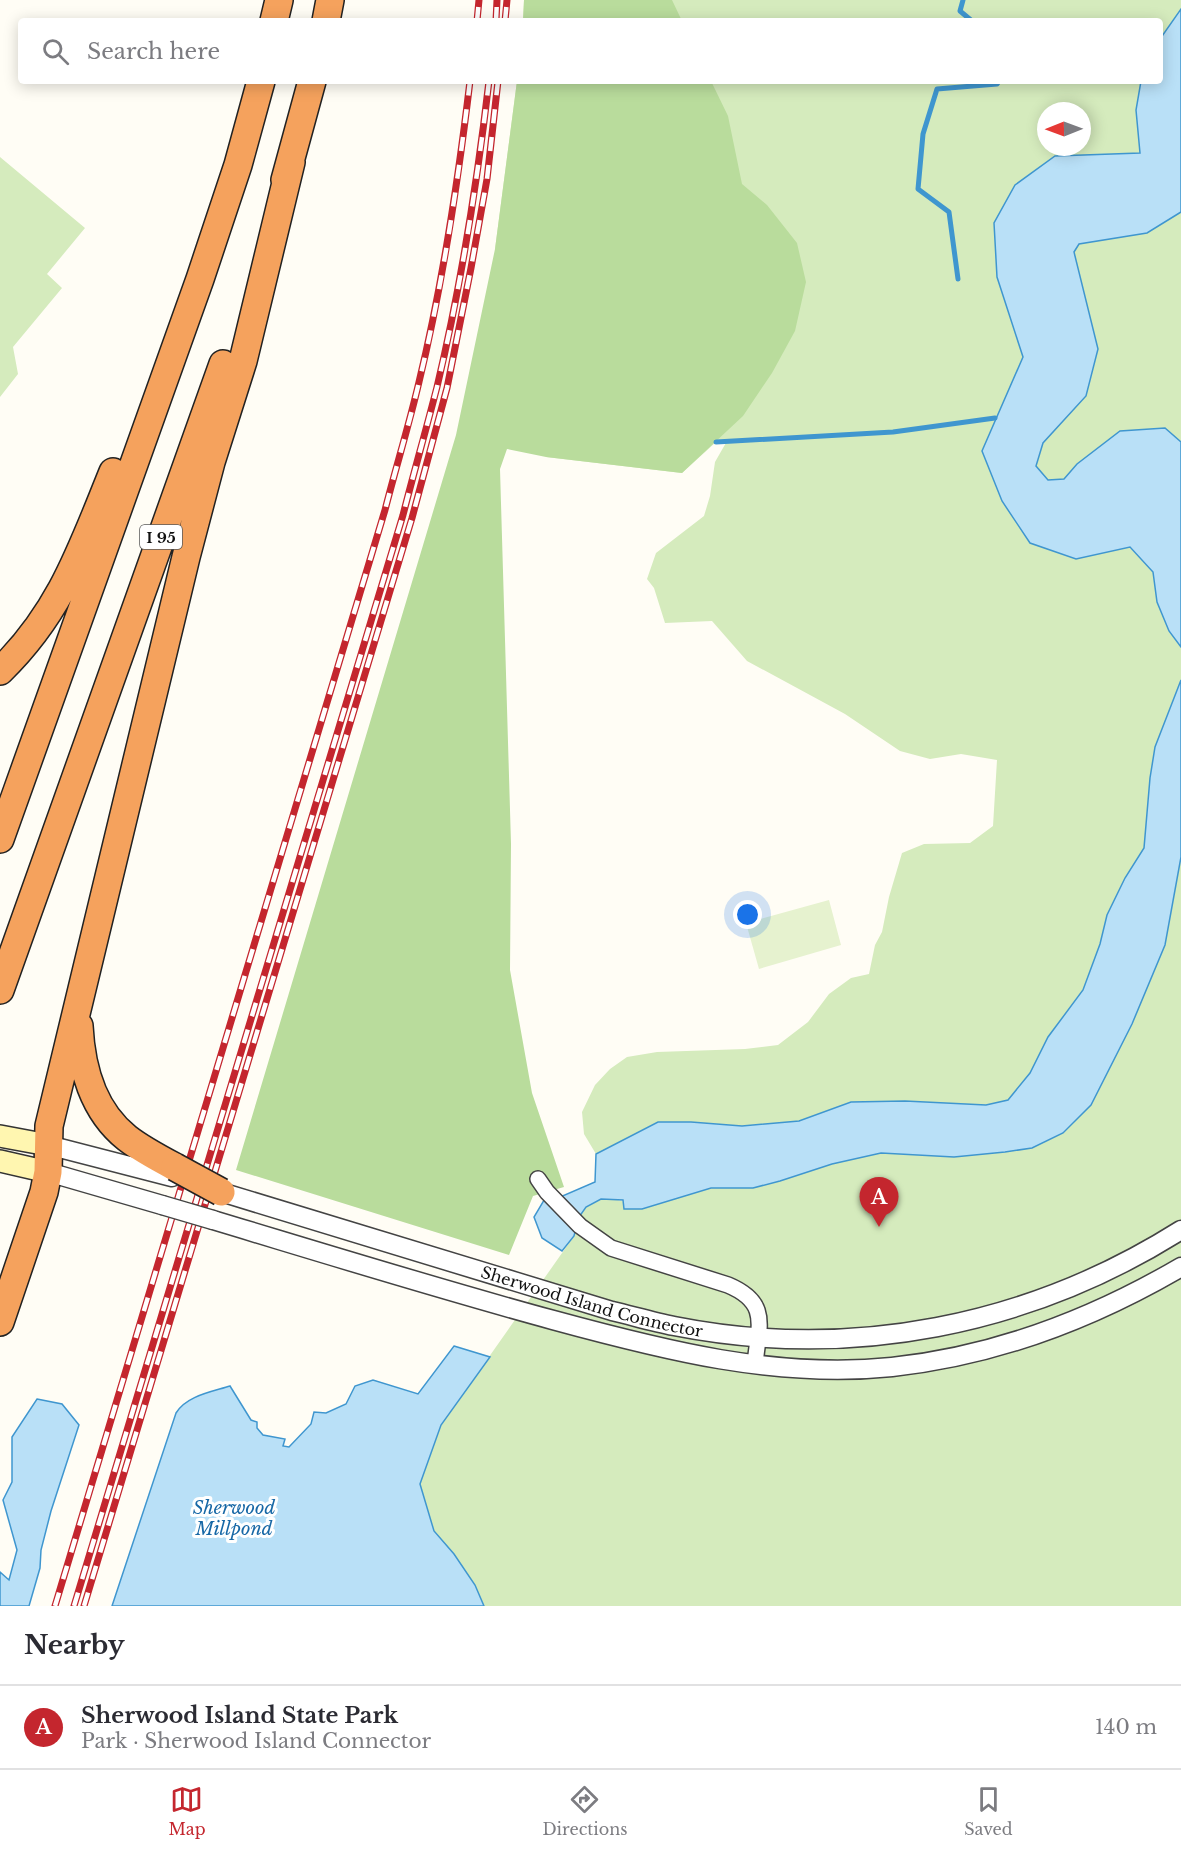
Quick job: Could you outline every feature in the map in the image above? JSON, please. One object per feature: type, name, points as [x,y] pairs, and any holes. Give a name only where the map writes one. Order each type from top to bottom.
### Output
[{"type":"highway","points":[[275,18],[279,0]]},
{"type":"highway","points":[[327,18],[330,0]]},
{"type":"highway","points":[[0,839],[180,336],[238,165],[260,84]]},
{"type":"highway","name":"I 95","points":[[0,990],[237,325],[291,162],[311,84]]},
{"type":"highway","points":[[0,1322],[44,1192],[48,1172],[48,1126],[78,1011],[186,557],[211,462],[243,361],[291,162]]},
{"type":"highway","points":[[0,671],[40,626],[72,571],[238,165]]},
{"type":"highway","points":[[78,1011],[84,1067],[96,1099],[105,1113],[126,1137],[173,1172],[221,1192]]},
{"type":"main road","points":[[3,1137],[48,1145]]},
{"type":"main road","name":"Sherwood Island Connector","points":[[0,1161],[48,1172]]},
{"type":"street","points":[[48,1145],[173,1172]]},
{"type":"street","name":"Sherwood Island Connector","points":[[48,1172],[162,1204],[459,1295],[683,1353],[755,1365],[822,1370],[890,1367],[985,1350],[1079,1318],[1181,1267]]},
{"type":"street","points":[[538,1179],[547,1192],[580,1226],[610,1248],[747,1294],[758,1310],[755,1365]]},
{"type":"street","name":"Sherwood Island Connector","points":[[221,1192],[612,1311],[675,1326],[757,1337],[883,1336],[979,1318],[1013,1309],[1075,1287],[1139,1255],[1181,1230]]},
{"type":"green space","points":[[524,0],[1181,0],[1181,442],[1165,428],[1077,464],[1064,479],[1048,480],[1036,466],[1043,443],[996,418],[1076,559],[1129,547],[1153,572],[1157,602],[1169,631],[1181,647],[1181,680],[1155,747],[1144,848],[1125,878],[1107,915],[1100,944],[1083,990],[1048,1037],[1030,1073],[1008,1101],[986,1105],[905,1101],[851,1102],[799,1121],[742,1126],[658,1122],[596,1154],[584,1134],[582,1112],[595,1085],[610,1069],[627,1057],[657,1052],[745,1049],[778,1045],[808,1022],[829,994],[851,978],[869,974],[875,945],[882,932],[889,897],[902,853],[924,844],[970,843],[993,826],[997,760],[961,754],[930,759],[900,751],[845,714],[747,661],[712,621],[665,623],[654,588],[647,579],[656,553],[704,516],[710,496],[715,462],[727,441],[716,442],[682,473],[546,457],[495,249],[517,84],[1163,84],[1163,18],[523,18]]},
{"type":"green space","points":[[524,0],[672,0],[681,18],[523,18]]},
{"type":"green space","points":[[517,84],[712,84],[728,116],[742,184],[767,205],[797,243],[806,282],[795,331],[772,373],[743,416],[682,473],[546,457],[507,449],[500,469],[511,844],[510,970],[532,1093],[564,1187],[533,1196],[509,1255],[236,1170],[456,435],[495,249]]},
{"type":"green space","points":[[0,157],[85,228],[47,274],[62,288],[13,347],[18,374],[0,397]]},
{"type":"green space","points":[[1181,857],[1181,1606],[484,1606],[475,1585],[454,1554],[434,1531],[420,1484],[441,1425],[574,1236],[578,1219],[584,1208],[599,1200],[608,1199],[625,1202],[642,1209],[711,1188],[753,1188],[832,1164],[881,1153],[954,1157],[1165,945]]},
{"type":"green space","points":[[829,900],[841,945],[759,969],[746,923]]},
{"type":"water","points":[[1181,9],[1181,212],[1147,233],[1079,244],[1074,252],[1098,349],[1086,396],[1043,443],[1036,466],[1048,480],[1064,479],[1077,464],[1120,431],[1165,428],[1181,442],[1181,647],[1169,631],[1157,602],[1153,572],[1130,547],[1076,559],[1030,543],[1002,501],[982,451],[1023,357],[997,277],[994,223],[1015,185],[1055,156],[1140,153],[1136,110],[1140,84],[1163,84],[1163,35]]},
{"type":"water","points":[[1181,680],[1181,857],[1165,945],[1132,1024],[1091,1105],[1063,1133],[1032,1148],[1005,1152],[954,1157],[881,1153],[832,1164],[753,1188],[711,1188],[642,1209],[624,1209],[623,1200],[601,1199],[586,1207],[579,1217],[574,1236],[562,1251],[542,1238],[534,1217],[547,1195],[558,1198],[595,1182],[596,1154],[658,1122],[742,1126],[799,1121],[851,1102],[905,1101],[986,1105],[1008,1100],[1030,1073],[1048,1037],[1083,990],[1100,944],[1107,915],[1125,878],[1144,848],[1155,747]]},
{"type":"water","name":"Sherwood Millpond","points":[[454,1346],[490,1357],[441,1425],[420,1484],[434,1531],[454,1554],[475,1585],[484,1606],[112,1606],[176,1413],[186,1402],[230,1386],[251,1420],[257,1422],[257,1428],[263,1435],[285,1439],[283,1446],[289,1447],[311,1424],[314,1412],[326,1413],[346,1404],[355,1386],[373,1380],[418,1394]]},
{"type":"water","points":[[37,1399],[62,1404],[79,1425],[51,1511],[41,1550],[40,1568],[29,1606],[0,1606],[0,1572],[9,1580],[17,1550],[3,1500],[12,1482],[12,1437]]},
{"type":"waterway","points":[[963,0],[960,11],[968,18]]},
{"type":"waterway","points":[[958,279],[949,212],[918,189],[923,134],[937,89],[997,84]]},
{"type":"waterway","points":[[716,442],[893,432],[995,418]]},
{"type":"railway","points":[[477,18],[479,0]]},
{"type":"railway","points":[[496,18],[497,0]]},
{"type":"railway","points":[[505,18],[507,0]]},
{"type":"railway","points":[[55,1606],[385,510],[428,345],[443,270],[470,84]]},
{"type":"railway","points":[[74,1606],[403,515],[437,387],[454,311],[474,196],[489,84]]},
{"type":"railway","points":[[84,1606],[412,518],[447,388],[471,268],[487,179],[498,84]]},
{"type":"place","name":"Sherwood Island State Park","points":[[879,1227]]}]
